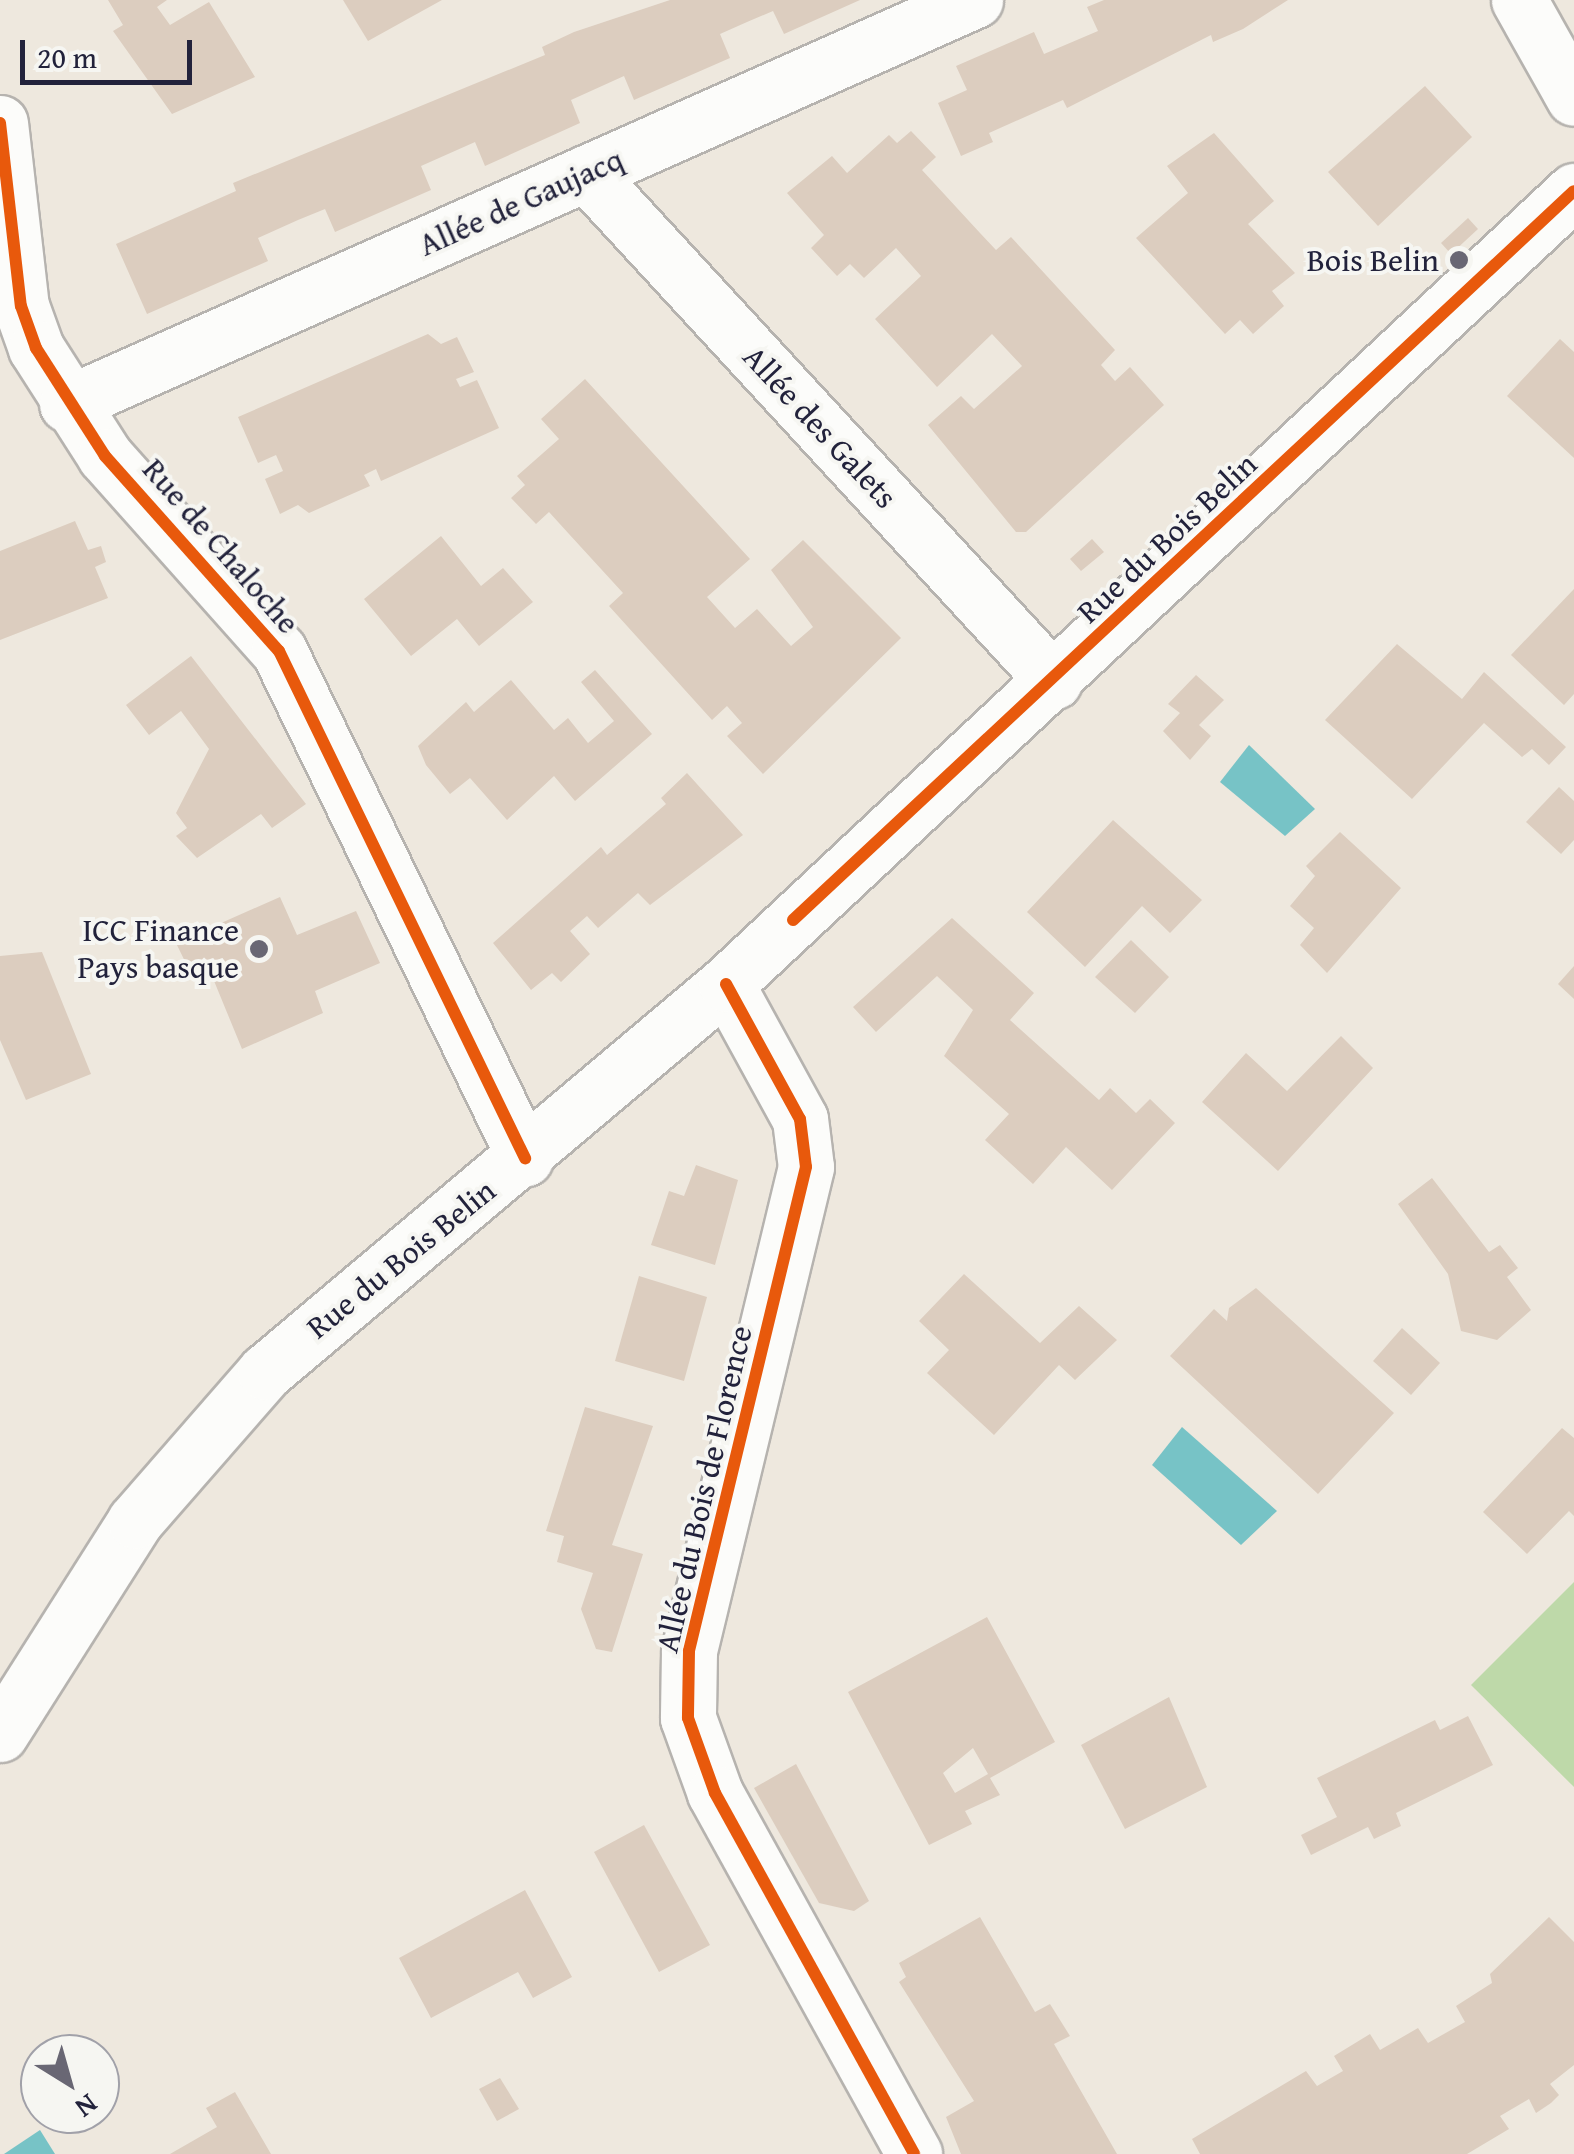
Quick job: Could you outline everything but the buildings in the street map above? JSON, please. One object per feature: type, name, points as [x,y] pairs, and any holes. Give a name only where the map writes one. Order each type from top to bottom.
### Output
[{"type":"street","name":"Allée de Gaujacq","points":[[67,404],[974,0]]},
{"type":"street","points":[[1519,0],[1574,98]]},
{"type":"street","name":"Rue de Chaloche","points":[[0,124],[21,306],[67,404],[279,651],[525,1158]]},
{"type":"street","name":"Allée des Galets","points":[[586,173],[1054,681]]},
{"type":"street","name":"Rue du Bois Belin","points":[[0,1734],[135,1521],[279,1360],[525,1158],[726,984],[1574,191]]},
{"type":"street","name":"Allée du Bois de Florence","points":[[726,984],[800,1119],[806,1167],[689,1651],[688,1718],[715,1793],[914,2154]]},
{"type":"green space","points":[[1574,1582],[1574,1787],[1471,1685]]},
{"type":"water","points":[[1249,745],[1315,809],[1285,836],[1220,782]]},
{"type":"water","points":[[1182,1427],[1277,1511],[1241,1545],[1152,1465]]},
{"type":"water","points":[[34,2134],[42,2134],[55,2154],[4,2154]]},
{"type":"cycle path","points":[[0,123],[21,306],[36,348],[105,456],[279,651],[525,1158]]},
{"type":"cycle path","points":[[793,920],[1574,191]]},
{"type":"cycle path","points":[[726,984],[800,1119],[806,1167],[689,1651],[688,1718],[715,1793],[914,2154]]},
{"type":"place","name":"Bois Belin","points":[[1459,260]]},
{"type":"place","name":"ICC Finance Pays basque","points":[[259,949]]}]
